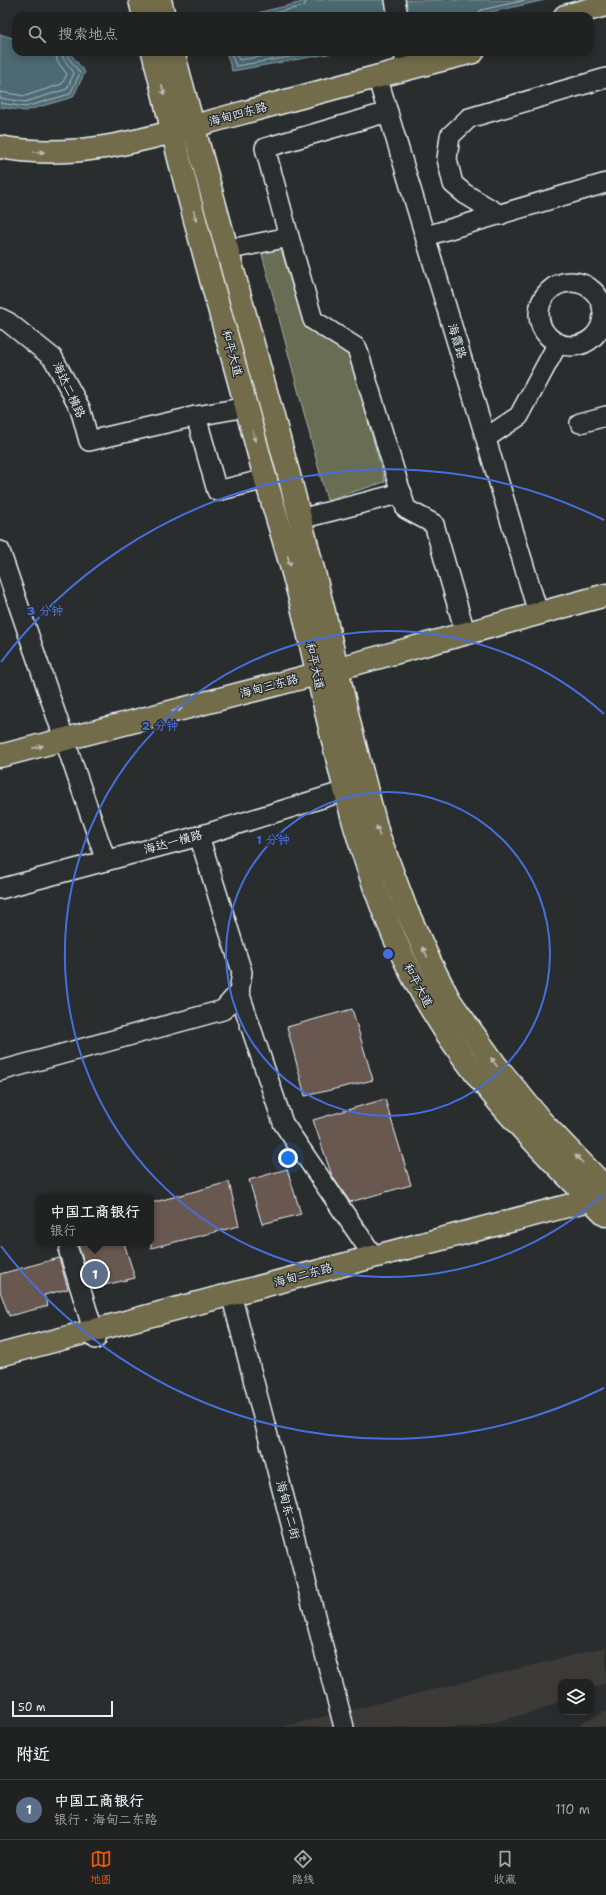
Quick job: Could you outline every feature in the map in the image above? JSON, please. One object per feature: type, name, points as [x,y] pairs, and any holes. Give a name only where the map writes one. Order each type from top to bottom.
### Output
[{"type":"main road","points":[[140,0],[143,12]]},
{"type":"main road","points":[[160,0],[163,12]]},
{"type":"main road","points":[[580,12],[606,5]]},
{"type":"main road","points":[[594,19],[606,16]]},
{"type":"main road","name":"和平大道","points":[[155,56],[181,123],[226,250],[300,519],[325,616],[325,664],[345,790],[361,850],[397,944],[449,1039],[496,1101],[519,1127],[602,1203]]},
{"type":"main road","name":"和平大道","points":[[173,56],[181,123],[247,407],[266,479],[305,619],[325,664],[378,834],[406,909],[430,962],[450,1001],[512,1086],[542,1122],[602,1203]]},
{"type":"main road","name":"海甸四东路","points":[[0,147],[37,152],[80,151],[136,142],[181,123],[402,56]]},
{"type":"main road","name":"海甸四东路","points":[[0,133],[24,137],[81,138],[181,123],[457,56]]},
{"type":"main road","points":[[325,664],[463,625],[606,588]]},
{"type":"main road","points":[[0,756],[61,733],[325,664],[606,595]]},
{"type":"main road","points":[[0,741],[61,733]]},
{"type":"main road","name":"海甸二东路","points":[[229,1299],[374,1256],[602,1203]]},
{"type":"main road","name":"海甸二东路","points":[[0,1364],[94,1335],[229,1299],[483,1237],[602,1203]]},
{"type":"main road","name":"海甸二东路","points":[[0,1355],[94,1335]]},
{"type":"street","points":[[395,0],[397,12]]},
{"type":"street","name":"海霞路","points":[[378,76],[536,606]]},
{"type":"street","points":[[500,215],[465,194],[453,184],[447,159],[450,136],[469,118],[606,78]]},
{"type":"street","points":[[388,112],[265,148],[312,320],[357,348],[406,509],[434,524],[463,625]]},
{"type":"street","points":[[426,236],[606,183]]},
{"type":"street","points":[[226,250],[289,237]]},
{"type":"street","name":"海达二横路","points":[[0,318],[8,322],[53,358],[80,408],[89,441],[196,416]]},
{"type":"street","points":[[486,438],[519,416],[558,343]]},
{"type":"street","points":[[247,407],[196,416],[217,491],[266,479]]},
{"type":"street","points":[[580,423],[606,416]]},
{"type":"street","points":[[300,519],[402,493]]},
{"type":"street","points":[[0,551],[5,586],[61,733],[106,861]]},
{"type":"street","name":"海达一横路","points":[[0,889],[199,836],[345,790]]},
{"type":"street","points":[[199,836],[242,972],[239,992],[283,1123],[374,1256]]},
{"type":"street","points":[[0,1071],[223,1010],[239,992]]},
{"type":"street","points":[[69,1252],[94,1335]]},
{"type":"street","name":"海甸东二街","points":[[229,1299],[338,1727]]},
{"type":"street","name":"海甸东二街","points":[[229,1299],[344,1727]]},
{"type":"shaded area","points":[[606,1647],[606,1683],[594,1688],[594,1679],[558,1679],[558,1702],[535,1712],[474,1727],[282,1727]]},
{"type":"shaded area","points":[[606,1711],[606,1727],[582,1727],[580,1723]]},
{"type":"green space","points":[[280,246],[303,323],[350,356],[385,482],[327,500],[261,250]]},
{"type":"water","points":[[311,0],[545,0],[492,12],[261,12]]},
{"type":"water","points":[[0,34],[12,38],[12,56],[72,56],[85,72],[73,97],[25,111],[0,107]]},
{"type":"water","points":[[227,56],[316,56],[232,71]]},
{"type":"building","points":[[352,1009],[373,1080],[305,1096],[287,1027]]},
{"type":"building","points":[[385,1099],[411,1185],[350,1202],[332,1176],[313,1120]]},
{"type":"building","points":[[287,1169],[301,1214],[262,1224],[249,1180]]},
{"type":"building","points":[[229,1182],[239,1226],[151,1248],[151,1246],[154,1246],[154,1202]]},
{"type":"building","points":[[78,1246],[125,1246],[135,1278],[92,1288]]},
{"type":"building","points":[[59,1258],[68,1289],[44,1295],[48,1306],[9,1316],[0,1291],[0,1274]]},
{"type":"place","name":"中国工商银行","points":[[95,1274]]}]
